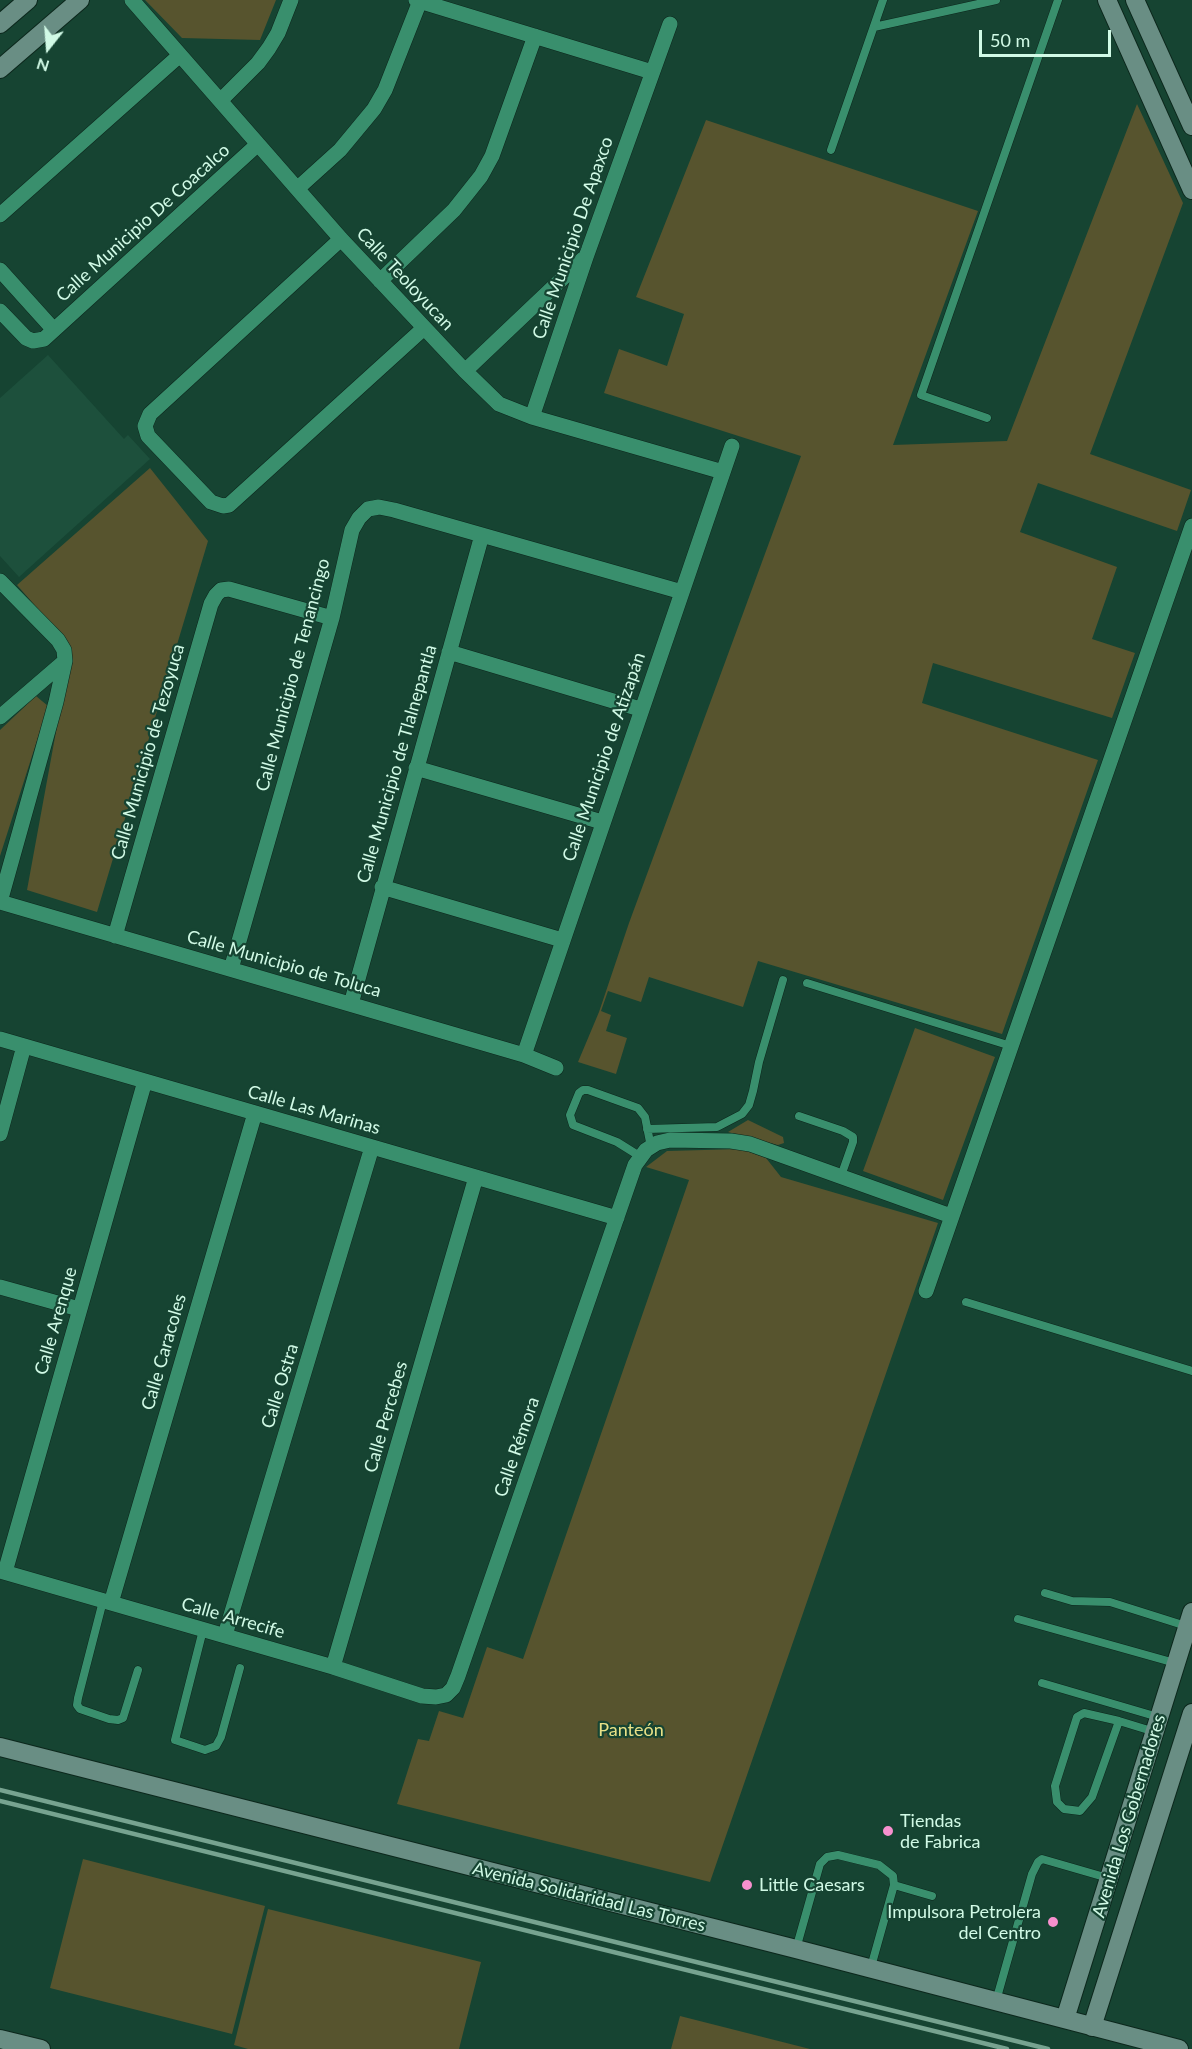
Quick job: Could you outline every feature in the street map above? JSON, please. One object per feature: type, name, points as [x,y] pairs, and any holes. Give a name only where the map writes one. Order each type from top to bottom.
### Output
[{"type":"main road","points":[[0,24],[28,0]]},
{"type":"main road","points":[[0,69],[80,0]]},
{"type":"main road","points":[[1107,0],[1186,160],[1192,190]]},
{"type":"main road","points":[[1135,0],[1192,126]]},
{"type":"main road","name":"Avenida Los Gobernadores","points":[[1065,2019],[1190,1619]]},
{"type":"main road","name":"Avenida Los Gobernadores","points":[[1092,2027],[1192,1713]]},
{"type":"main road","name":"Avenida Solidaridad Las Torres","points":[[0,1747],[796,1949],[1179,2049]]},
{"type":"main road","points":[[1097,1920],[1123,1928]]},
{"type":"main road","points":[[0,2039],[41,2049]]},
{"type":"street","name":"Calle Teoloyucan","points":[[132,0],[341,239],[499,404],[532,417],[723,472]]},
{"type":"street","points":[[221,100],[258,63],[269,48],[278,33],[291,0]]},
{"type":"street","points":[[298,188],[340,150],[374,109],[385,90],[418,1],[652,72]]},
{"type":"street","name":"Calle Municipio De Apaxco","points":[[532,417],[586,257],[670,24]]},
{"type":"street","points":[[380,281],[454,210],[481,176],[492,156],[535,36]]},
{"type":"street","points":[[0,215],[180,55]]},
{"type":"street","name":"Calle Municipio De Coacalco","points":[[0,311],[23,336],[33,342],[44,339],[258,144]]},
{"type":"street","points":[[341,239],[150,414],[145,426],[148,436],[211,502],[223,506],[229,505],[424,328]]},
{"type":"street","points":[[465,371],[586,257]]},
{"type":"street","name":"Calle Municipio De Coacalco","points":[[0,270],[54,330]]},
{"type":"street","name":"Calle Municipio de Atizapán","points":[[524,1055],[640,709],[732,446]]},
{"type":"street","name":"Calle Municipio de Tenancingo","points":[[231,969],[332,618],[352,530],[368,509],[379,507],[482,535]]},
{"type":"street","points":[[926,1291],[1192,526]]},
{"type":"street","points":[[482,535],[682,592]]},
{"type":"street","name":"Calle Municipio de Tlalnepantla","points":[[351,1004],[482,535]]},
{"type":"street","points":[[0,581],[58,640],[64,651],[65,661],[56,702],[0,902]]},
{"type":"street","name":"Calle Municipio de Tezoyuca","points":[[115,936],[211,604],[216,595],[221,590],[229,589],[332,618]]},
{"type":"street","points":[[449,652],[640,709]]},
{"type":"street","points":[[0,717],[65,661]]},
{"type":"street","points":[[416,768],[602,822]]},
{"type":"street","points":[[382,887],[562,940]]},
{"type":"street","name":"Calle Municipio de Toluca","points":[[0,902],[524,1055],[556,1068]]},
{"type":"street","name":"Calle Las Marinas","points":[[0,1039],[617,1218]]},
{"type":"street","points":[[0,1134],[24,1046]]},
{"type":"street","name":"Calle Arenque","points":[[2,1571],[145,1081]]},
{"type":"street","name":"Calle Caracoles","points":[[107,1602],[255,1113]]},
{"type":"street","points":[[646,1152],[657,1143],[670,1140],[740,1142],[951,1216]]},
{"type":"street","name":"Calle Ostra","points":[[225,1635],[372,1147]]},
{"type":"street","name":"Calle Rémora","points":[[453,1688],[635,1165],[646,1152]]},
{"type":"street","name":"Calle Percebes","points":[[333,1667],[476,1177]]},
{"type":"street","points":[[0,1287],[79,1309]]},
{"type":"street","name":"Calle Arrecife","points":[[2,1571],[422,1695],[436,1697],[446,1695],[453,1688]]},
{"type":"lane","points":[[831,150],[883,0]]},
{"type":"lane","points":[[874,27],[996,0]]},
{"type":"lane","points":[[987,418],[921,395],[1058,0]]},
{"type":"lane","points":[[647,1129],[717,1127],[742,1114],[753,1091],[783,980]]},
{"type":"lane","points":[[807,983],[1011,1046]]},
{"type":"lane","points":[[588,1090],[638,1108],[645,1117],[646,1152],[573,1125],[570,1115],[579,1093],[588,1090]]},
{"type":"lane","points":[[799,1116],[843,1131],[853,1137],[841,1176]]},
{"type":"lane","points":[[966,1302],[1192,1371]]},
{"type":"lane","points":[[1045,1593],[1072,1601],[1110,1602],[1190,1619]]},
{"type":"lane","points":[[107,1602],[77,1705],[80,1709],[109,1719],[123,1718],[138,1670]]},
{"type":"lane","points":[[1018,1618],[1177,1663]]},
{"type":"lane","points":[[203,1630],[175,1740],[205,1750],[216,1746],[222,1737],[240,1668]]},
{"type":"lane","points":[[1042,1683],[1157,1725]]},
{"type":"lane","points":[[1119,1721],[1092,1797],[1080,1811],[1064,1809],[1057,1802],[1055,1786],[1077,1717],[1084,1713],[1119,1721],[1157,1725]]},
{"type":"lane","points":[[796,1949],[820,1864],[827,1857],[838,1855],[879,1865],[893,1876],[894,1885],[870,1969]]},
{"type":"lane","points":[[996,2001],[1032,1874],[1038,1862],[1049,1861],[1110,1878]]},
{"type":"lane","points":[[894,1885],[932,1896]]},
{"type":"shaded area","points":[[48,355],[124,439],[128,435],[150,459],[19,577],[0,556],[0,398]]},
{"type":"green space","points":[[145,0],[276,0],[260,40],[182,38]]},
{"type":"green space","points":[[1137,104],[1183,203],[1090,454],[1191,490],[1177,531],[1038,483],[1020,532],[1117,567],[1092,639],[1135,653],[1112,718],[933,663],[922,703],[1098,760],[1002,1034],[758,961],[743,1007],[649,977],[641,1002],[608,991],[601,1011],[611,1015],[606,1031],[627,1038],[616,1074],[578,1062],[599,1012],[629,923],[801,456],[604,393],[619,349],[667,366],[684,314],[636,297],[706,120],[978,211],[893,445],[1007,441]]},
{"type":"green space","points":[[150,468],[208,541],[97,912],[27,890],[66,677],[59,633],[17,585]]},
{"type":"green space","points":[[36,696],[48,706],[0,856],[0,730]]},
{"type":"green space","points":[[915,1028],[995,1057],[943,1200],[863,1171]]},
{"type":"green space","points":[[748,1120],[783,1137],[784,1143],[778,1145],[728,1132]]},
{"type":"green space","name":"Panteón","points":[[741,1149],[766,1158],[781,1177],[938,1223],[710,1882],[397,1804],[418,1739],[429,1741],[439,1711],[463,1718],[487,1647],[523,1659],[689,1180],[646,1167],[667,1151]]},
{"type":"green space","points":[[83,1859],[265,1906],[232,2034],[50,1988]]},
{"type":"green space","points":[[268,1909],[481,1962],[459,2049],[248,2049],[234,2045]]},
{"type":"green space","points":[[680,2016],[810,2049],[671,2049]]},
{"type":"railway","points":[[0,1790],[1048,2049]]},
{"type":"railway","points":[[0,1801],[1007,2049]]},
{"type":"place","name":"Tiendas de Fabrica","points":[[888,1831]]},
{"type":"place","name":"Little Caesars","points":[[747,1885]]},
{"type":"place","name":"Impulsora Petrolera del Centro","points":[[1053,1922]]}]
